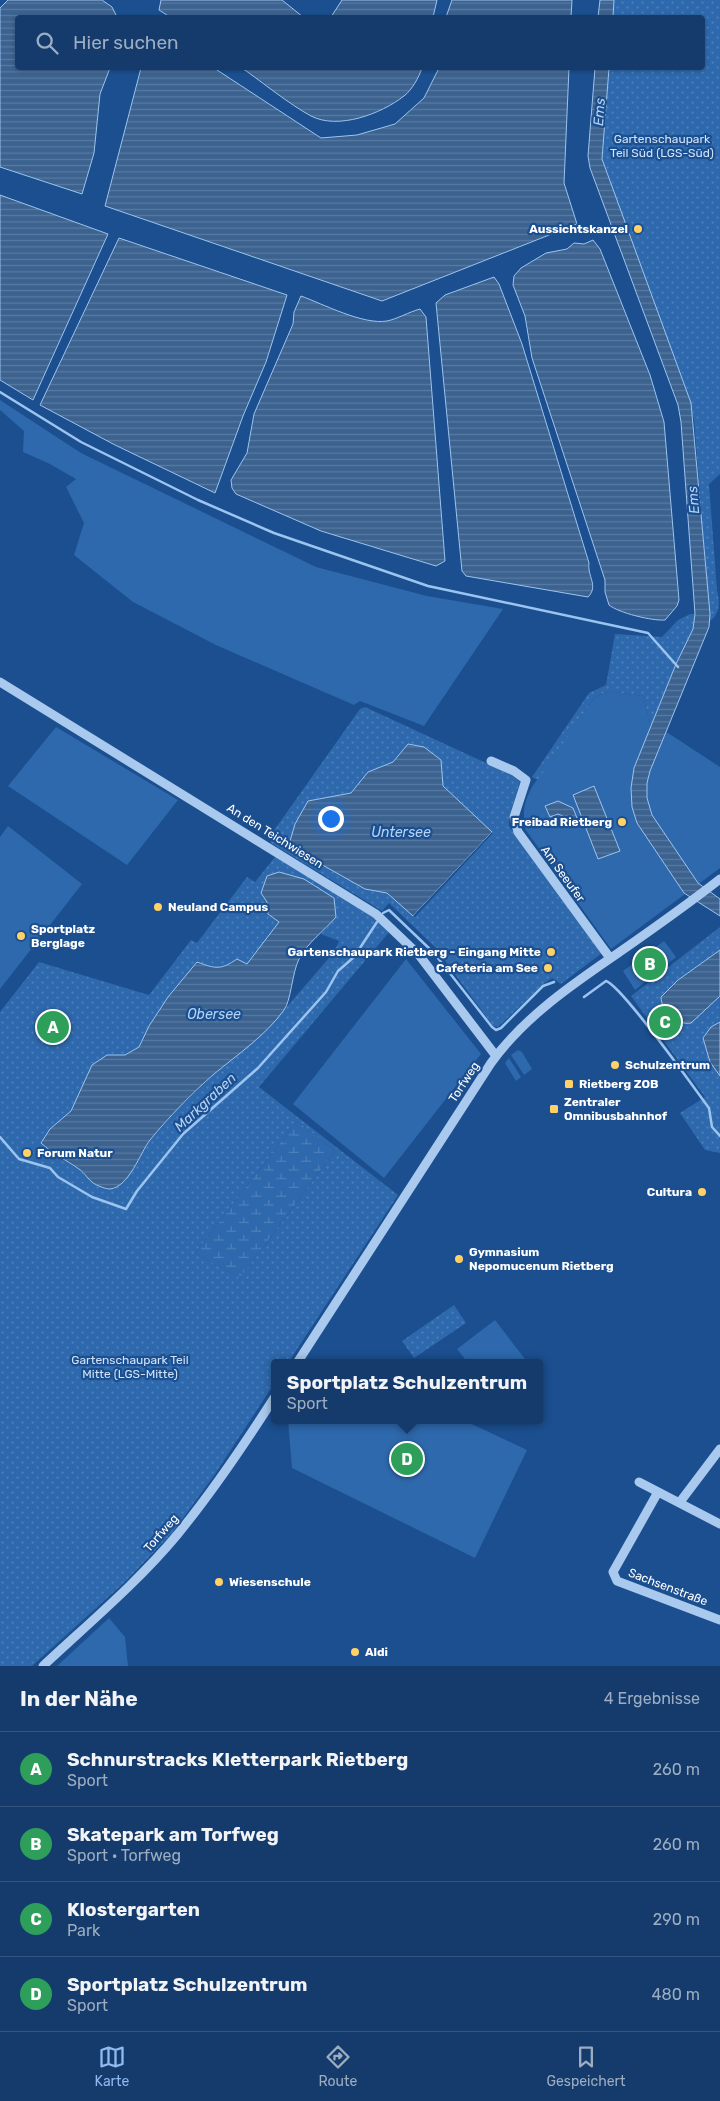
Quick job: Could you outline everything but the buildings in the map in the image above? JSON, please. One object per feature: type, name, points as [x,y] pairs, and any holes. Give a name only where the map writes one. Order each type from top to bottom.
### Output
[{"type":"street","name":"An den Teichwiesen","points":[[0,682],[376,914],[419,955],[496,1056]]},
{"type":"street","name":"Am Seeufer","points":[[491,761],[514,771],[526,780],[514,817],[518,832],[610,958]]},
{"type":"street","name":"Torfweg","points":[[300,1359],[496,1056],[516,1033],[577,980],[716,882]]},
{"type":"street","name":"Torfweg","points":[[43,1666],[137,1579],[176,1536],[223,1477],[271,1403]]},
{"type":"street","points":[[680,1502],[720,1449]]},
{"type":"street","points":[[639,1482],[720,1524]]},
{"type":"street","name":"Sachsenstraße","points":[[658,1492],[613,1572],[617,1580],[720,1620]]},
{"type":"green space","name":"Gartenschaupark Teil Süd (LGS-Süd)","points":[[614,0],[720,0],[720,474],[709,484],[719,603],[716,615],[710,621],[694,419],[602,159],[609,70],[705,70],[705,15],[613,15]]},
{"type":"green space","points":[[0,400],[81,453],[316,567],[427,596],[503,609],[424,726],[360,701],[354,705],[216,645],[133,602],[74,555],[84,523],[66,487],[76,479],[48,463],[23,452],[24,431],[0,410]]},
{"type":"green space","points":[[690,614],[695,614],[693,629],[676,664],[651,728],[643,696],[608,691],[594,698],[538,780],[532,777],[589,693],[606,685],[615,634],[662,637],[678,620]]},
{"type":"green space","name":"Freibad Rietberg","points":[[608,691],[643,696],[651,728],[668,733],[720,767],[720,868],[611,949],[525,829],[524,817],[525,803],[532,787],[594,698]]},
{"type":"green space","points":[[365,707],[512,775],[520,782],[509,817],[509,826],[602,953],[561,984],[552,978],[542,985],[498,1027],[493,1026],[435,947],[389,903],[382,911],[271,843],[270,836],[360,709]],"holes":[[[408,744],[424,747],[441,760],[443,786],[491,832],[413,915],[387,893],[365,889],[319,863],[291,841],[308,801],[351,793],[368,772],[393,762]]]},
{"type":"green space","points":[[56,727],[178,800],[127,865],[8,786]]},
{"type":"green space","name":"Sportplatz Berglage","points":[[8,826],[82,884],[0,989],[0,837]]},
{"type":"green space","name":"Gartenschaupark Teil Mitte (LGS-Mitte)","points":[[275,857],[370,915],[390,931],[259,1087],[398,1195],[291,1359],[271,1359],[271,1389],[215,1474],[173,1532],[126,1581],[32,1666],[0,1666],[0,1012],[39,962],[149,995],[191,940],[197,943],[247,877],[255,882]],"holes":[[[261,893],[336,917],[321,934],[339,941],[334,952],[285,1009],[251,1044],[212,1076],[177,1110],[149,1142],[134,1168],[121,1184],[94,1184],[80,1170],[53,1154],[50,1129],[71,1111],[107,1055],[125,1055],[139,1047],[149,1026],[168,997],[197,962],[209,966],[222,967],[237,959],[247,965],[279,922]],[[297,1121],[335,1151],[240,1278],[195,1253]]]},
{"type":"green space","points":[[720,927],[720,950],[680,978],[662,996],[671,1014],[688,1024],[720,996],[720,1022],[711,1027],[710,1062],[720,1076],[720,1153],[705,1150],[680,1113],[705,1097],[631,996]]},
{"type":"green space","points":[[664,941],[676,957],[635,990],[623,971]]},
{"type":"green space","points":[[406,959],[481,1054],[384,1178],[293,1104]]},
{"type":"green space","points":[[518,1050],[522,1052],[532,1069],[524,1075],[511,1055]]},
{"type":"green space","points":[[509,1058],[521,1077],[516,1081],[505,1063]]},
{"type":"green space","points":[[297,1121],[335,1151],[240,1278],[195,1253]]},
{"type":"green space","points":[[454,1305],[466,1323],[414,1358],[402,1341]]},
{"type":"green space","points":[[495,1320],[525,1359],[465,1359],[457,1349]]},
{"type":"green space","points":[[288,1424],[472,1424],[527,1450],[475,1558],[292,1468]]},
{"type":"green space","points":[[109,1618],[125,1637],[128,1666],[57,1666]]},
{"type":"water","points":[[8,0],[102,0],[112,7],[116,15],[15,15],[15,70],[109,70],[100,94],[94,153],[82,194],[0,167],[0,8]]},
{"type":"water","points":[[161,0],[282,0],[301,15],[167,15],[159,10]]},
{"type":"water","points":[[342,0],[437,0],[433,15],[332,15]]},
{"type":"water","points":[[452,0],[572,0],[571,15],[447,15]]},
{"type":"water","points":[[600,0],[614,0],[613,15],[598,15]]},
{"type":"water","points":[[140,70],[217,70],[321,138],[357,135],[395,124],[424,98],[438,70],[569,70],[564,183],[577,224],[382,301],[105,206]]},
{"type":"water","points":[[245,70],[421,70],[410,90],[395,103],[372,114],[346,121],[322,120],[311,116]]},
{"type":"water","name":"Ems","points":[[595,70],[609,70],[602,159],[691,403],[710,614],[709,627],[650,771],[647,783],[647,798],[652,815],[698,883],[720,899],[720,916],[684,893],[637,823],[632,807],[631,788],[634,768],[676,664],[693,629],[695,614],[681,422],[678,405],[590,168],[588,156]]},
{"type":"water","points":[[0,195],[108,234],[33,400],[0,380]]},
{"type":"water","points":[[119,238],[287,295],[266,362],[243,416],[215,493],[115,445],[40,405]]},
{"type":"water","points":[[593,240],[600,249],[650,375],[664,422],[679,600],[677,606],[665,620],[636,616],[609,605],[605,592],[605,580],[532,358],[525,316],[513,285],[514,276],[521,268],[546,253],[567,249],[574,243],[584,244]]},
{"type":"water","points":[[494,277],[499,284],[522,344],[589,563],[593,589],[588,597],[466,576],[462,571],[436,303],[445,295]]},
{"type":"water","points":[[301,296],[343,313],[367,320],[387,321],[420,309],[426,317],[445,561],[436,566],[321,531],[236,494],[232,488],[231,480],[247,453],[254,414],[293,324],[294,312]]},
{"type":"water","name":"Untersee","points":[[408,744],[424,747],[441,760],[443,786],[492,832],[413,916],[387,893],[365,889],[319,863],[290,841],[295,824],[308,801],[351,793],[368,772],[393,762]]},
{"type":"water","points":[[594,786],[620,851],[598,859],[573,795]]},
{"type":"water","points":[[558,801],[573,808],[579,823],[568,827],[563,816],[558,814],[550,817],[545,806]]},
{"type":"water","name":"Obersee","points":[[279,872],[304,879],[334,898],[336,917],[311,942],[299,959],[284,1010],[260,1036],[205,1082],[173,1114],[150,1140],[123,1182],[117,1187],[110,1189],[96,1185],[79,1169],[41,1143],[50,1129],[71,1111],[92,1065],[107,1055],[125,1055],[139,1047],[149,1026],[168,997],[197,962],[209,966],[222,967],[237,959],[247,964],[279,922],[268,914],[267,902],[261,893],[267,876]]},
{"type":"water","points":[[720,950],[720,996],[691,1023],[676,1020],[667,1012],[661,997],[678,980]]},
{"type":"water","points":[[720,1022],[720,1076],[710,1062],[703,1038],[711,1027]]},
{"type":"pier","points":[[492,832],[415,917],[413,916]]},
{"type":"waterway","points":[[0,392],[81,442],[198,500],[274,533],[428,586],[648,633],[678,667]]},
{"type":"waterway","name":"Markgraben","points":[[383,913],[389,910],[434,953],[496,1030],[501,1028],[543,986],[554,982]]},
{"type":"waterway","name":"Markgraben","points":[[0,1137],[19,1159],[50,1168],[58,1177],[92,1197],[126,1209],[137,1191],[183,1134],[258,1068],[326,992],[338,971],[354,957],[377,922]]},
{"type":"waterway","name":"Markgraben","points":[[584,997],[606,981],[627,1000],[709,1108],[712,1127],[720,1136]]},
{"type":"place","name":"Aussichtskanzel","points":[[638,229]]},
{"type":"place","name":"Freibad Rietberg","points":[[622,822]]},
{"type":"place","name":"Neuland Campus","points":[[158,907]]},
{"type":"place","name":"Sportplatz Berglage","points":[[21,936]]},
{"type":"place","name":"Gartenschaupark Rietberg - Eingang Mitte","points":[[551,952]]},
{"type":"place","name":"Skatepark am Torfweg","points":[[650,964]]},
{"type":"place","name":"Cafeteria am See","points":[[548,968]]},
{"type":"place","name":"Klostergarten","points":[[665,1022]]},
{"type":"place","name":"Schnurstracks Kletterpark Rietberg","points":[[53,1027]]},
{"type":"place","name":"Schulzentrum","points":[[615,1065]]},
{"type":"place","name":"Rietberg ZOB","points":[[569,1084]]},
{"type":"place","name":"Zentraler Omnibusbahnhof","points":[[554,1109]]},
{"type":"place","name":"Forum Natur","points":[[27,1153]]},
{"type":"place","name":"Cultura","points":[[702,1192]]},
{"type":"place","name":"Gymnasium Nepomucenum Rietberg","points":[[459,1259]]},
{"type":"place","name":"Sportplatz Schulzentrum","points":[[407,1459]]},
{"type":"place","name":"Wiesenschule","points":[[219,1582]]},
{"type":"place","name":"Aldi","points":[[355,1652]]}]
